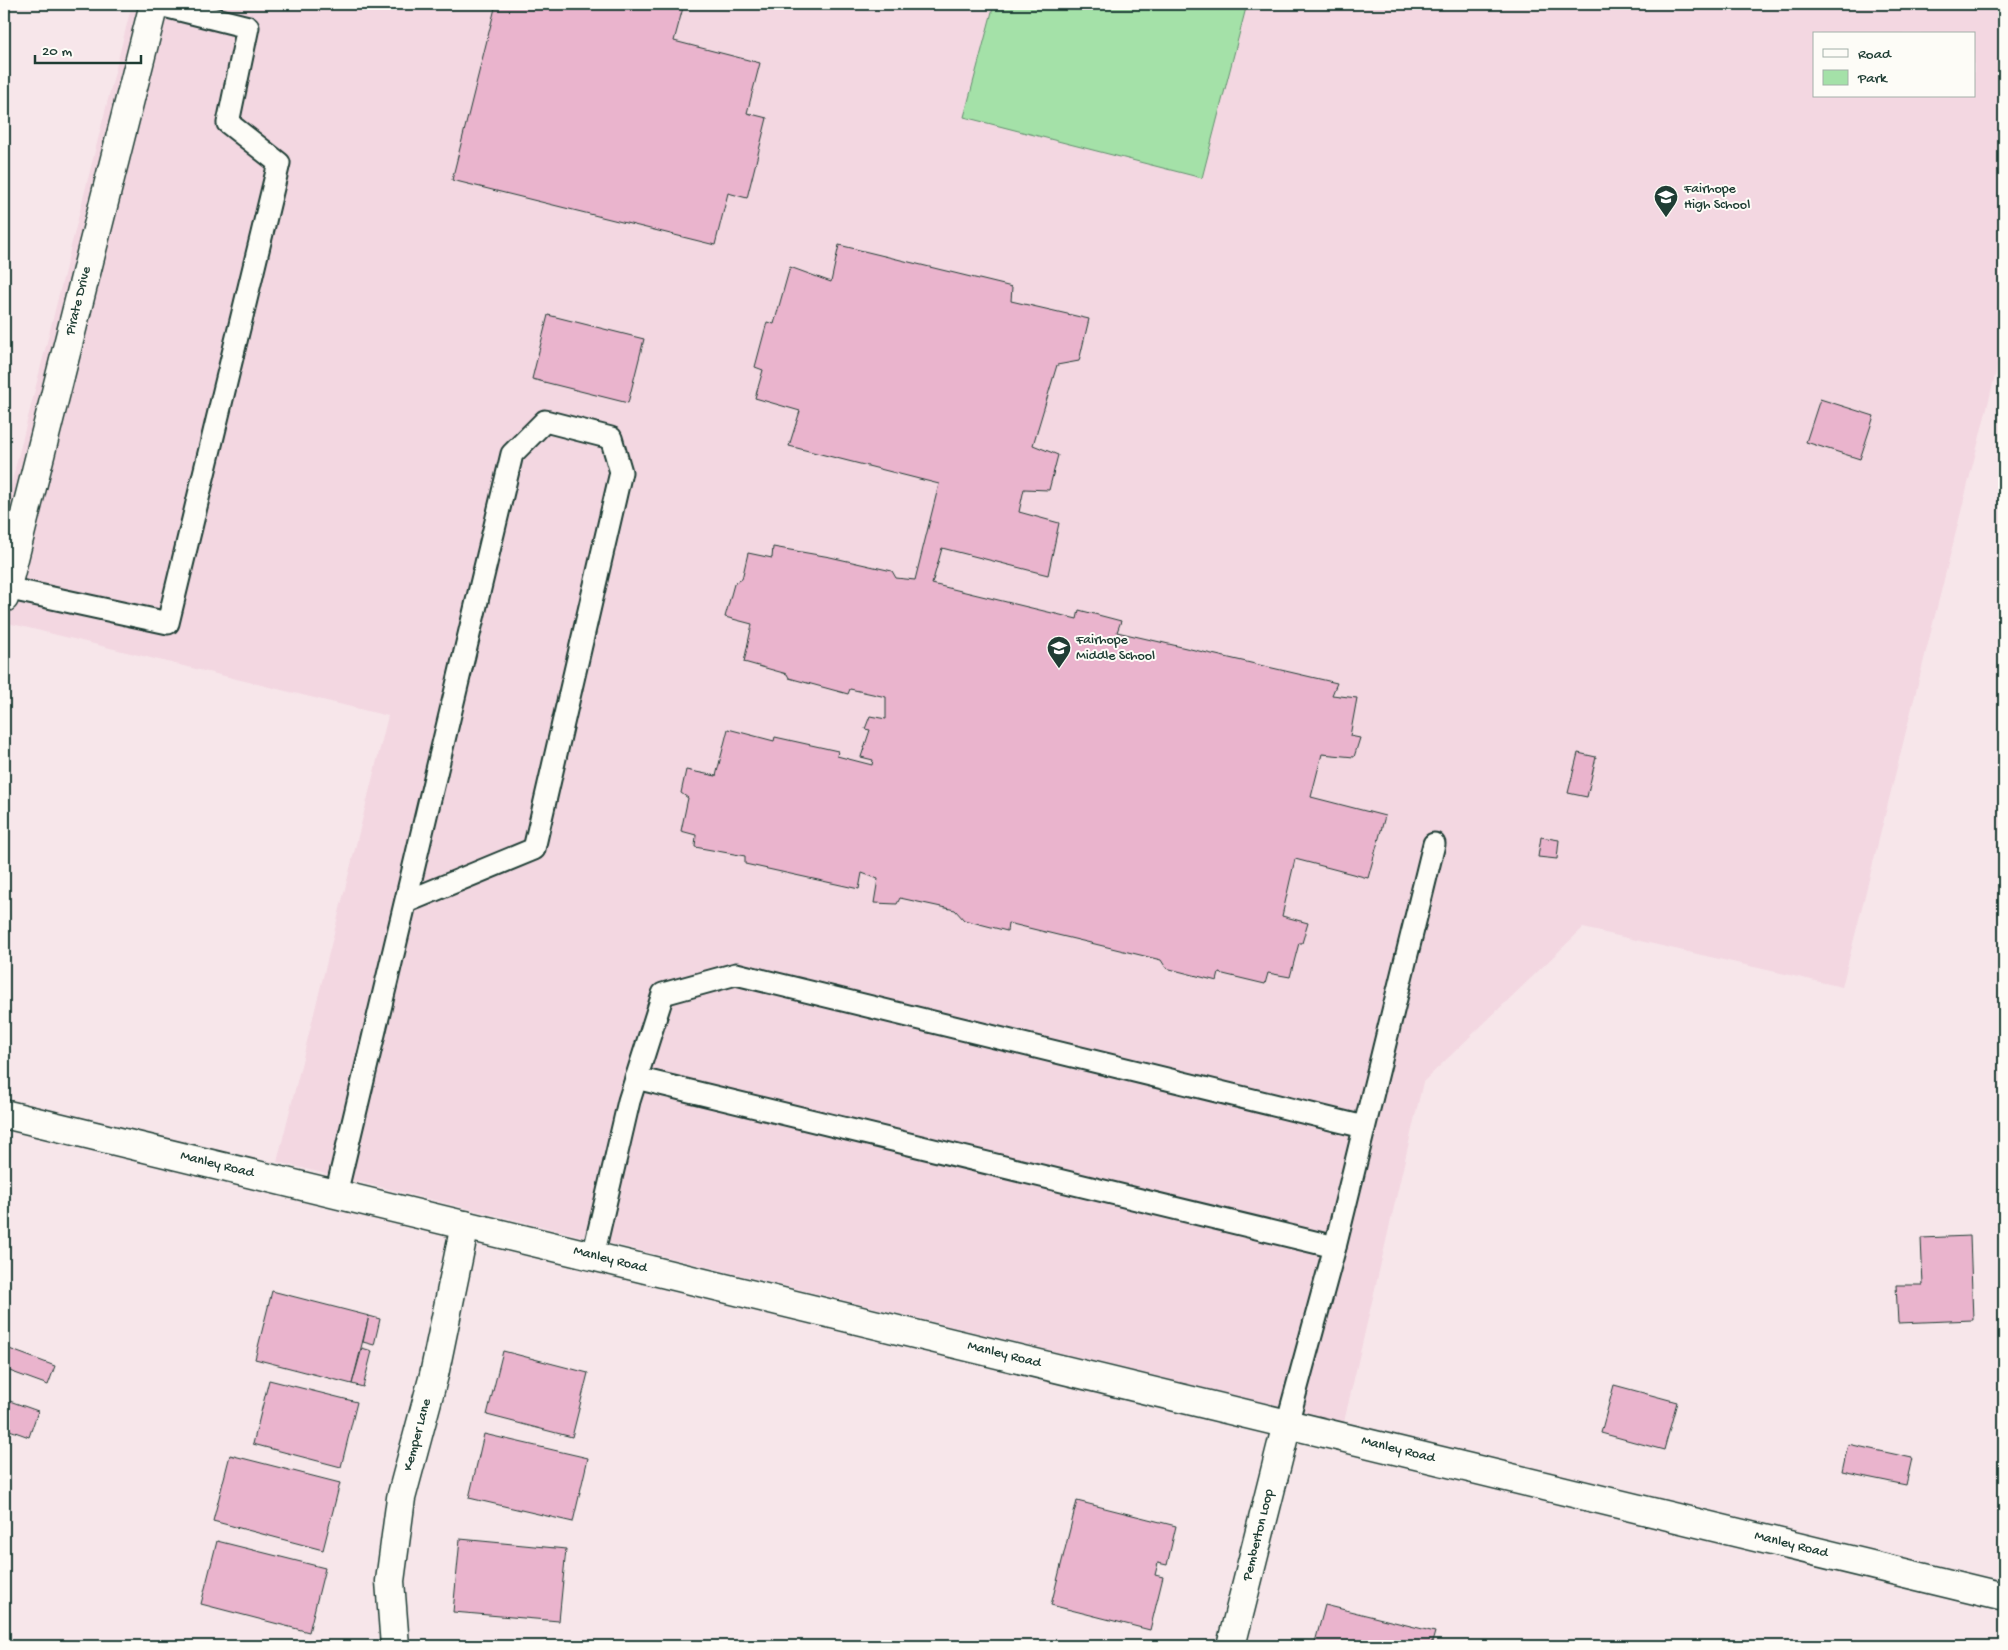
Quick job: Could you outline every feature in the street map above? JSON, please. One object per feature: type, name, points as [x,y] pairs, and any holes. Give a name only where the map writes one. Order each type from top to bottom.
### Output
[{"type":"street","name":"Pirate Drive","points":[[5,593],[155,4]]},
{"type":"street","name":"Manley Road","points":[[4,1114],[2004,1597]]},
{"type":"street","name":"Kemper Lane","points":[[395,1646],[390,1581],[401,1498],[434,1375],[465,1226]]},
{"type":"street","name":"Pemberton Loop","points":[[1231,1646],[1287,1424]]},
{"type":"lane","points":[[5,593],[168,623],[279,164],[228,123],[248,27],[155,4]]},
{"type":"lane","points":[[336,1194],[512,454],[545,421],[611,438],[621,472],[534,849],[406,902]]},
{"type":"lane","points":[[1287,1424],[1335,1246],[1434,844]]},
{"type":"lane","points":[[593,1256],[629,1102],[663,994],[736,974],[1364,1127]]},
{"type":"lane","points":[[636,1078],[1335,1246]]},
{"type":"shaded area","name":"Fairhope Middle School","points":[[132,4],[2004,4],[2004,340],[1842,987],[1583,928],[1423,1082],[1344,1422],[277,1162],[388,716],[4,622],[4,513]]},
{"type":"green space","points":[[994,4],[1247,4],[1202,178],[964,117]]},
{"type":"building","points":[[496,4],[684,4],[674,41],[760,63],[747,113],[767,118],[747,198],[728,193],[715,245],[452,180]]},
{"type":"building","points":[[839,245],[1012,287],[1011,301],[1089,319],[1079,361],[1057,365],[1033,445],[1058,455],[1049,490],[1024,489],[1019,512],[1059,523],[1048,575],[942,548],[932,584],[1077,619],[1079,610],[1121,621],[1117,632],[1337,683],[1332,695],[1357,698],[1350,736],[1360,738],[1354,757],[1322,754],[1311,797],[1385,816],[1368,878],[1295,859],[1282,916],[1308,923],[1302,943],[1299,943],[1290,977],[1268,973],[1265,984],[1219,973],[1217,981],[1166,968],[1161,960],[1008,923],[1007,931],[964,920],[955,910],[900,898],[897,904],[874,903],[878,879],[862,873],[859,889],[745,864],[745,856],[695,847],[696,835],[681,831],[688,798],[681,793],[686,770],[716,776],[728,729],[774,741],[775,737],[838,751],[837,756],[872,765],[873,760],[861,757],[870,730],[865,729],[870,716],[886,719],[886,697],[850,689],[848,694],[789,678],[787,674],[744,662],[752,624],[725,617],[734,584],[742,579],[748,553],[772,558],[773,547],[892,571],[896,578],[915,580],[939,484],[789,446],[800,411],[755,398],[763,370],[755,367],[767,322],[774,324],[790,267],[831,282]]},
{"type":"building","points":[[548,315],[644,339],[628,403],[532,379]]},
{"type":"building","points":[[1820,399],[1874,416],[1860,459],[1806,442]]},
{"type":"building","points":[[1578,753],[1596,757],[1587,797],[1568,793]]},
{"type":"building","points":[[1541,837],[1559,840],[1557,859],[1538,857]]},
{"type":"building","points":[[1970,1236],[1973,1320],[1898,1323],[1896,1285],[1923,1285],[1921,1238]]},
{"type":"building","points":[[272,1291],[369,1316],[352,1384],[255,1359]]},
{"type":"building","points":[[369,1316],[380,1319],[374,1345],[363,1342]]},
{"type":"building","points":[[4,1347],[55,1366],[48,1385],[4,1369]]},
{"type":"building","points":[[362,1348],[372,1351],[363,1387],[352,1384]]},
{"type":"building","points":[[503,1351],[588,1373],[572,1437],[487,1415]]},
{"type":"building","points":[[269,1380],[357,1402],[341,1467],[253,1444]]},
{"type":"building","points":[[1614,1385],[1677,1402],[1664,1450],[1601,1433]]},
{"type":"building","points":[[4,1399],[38,1411],[29,1437],[4,1428]]},
{"type":"building","points":[[484,1434],[588,1458],[573,1522],[469,1498]]},
{"type":"building","points":[[1848,1444],[1912,1458],[1906,1485],[1842,1472]]},
{"type":"building","points":[[230,1455],[340,1483],[323,1550],[213,1521]]},
{"type":"building","points":[[1077,1501],[1176,1526],[1167,1565],[1158,1563],[1155,1575],[1163,1577],[1150,1630],[1051,1605]]},
{"type":"building","points":[[460,1539],[566,1549],[559,1621],[453,1612]]},
{"type":"building","points":[[217,1541],[325,1568],[309,1632],[201,1604]]},
{"type":"building","points":[[1325,1605],[1435,1632],[1431,1646],[1314,1646]]},
{"type":"place","name":"Fairhope High School","points":[[1666,218]]},
{"type":"place","name":"Fairhope Middle School","points":[[1059,669]]}]
